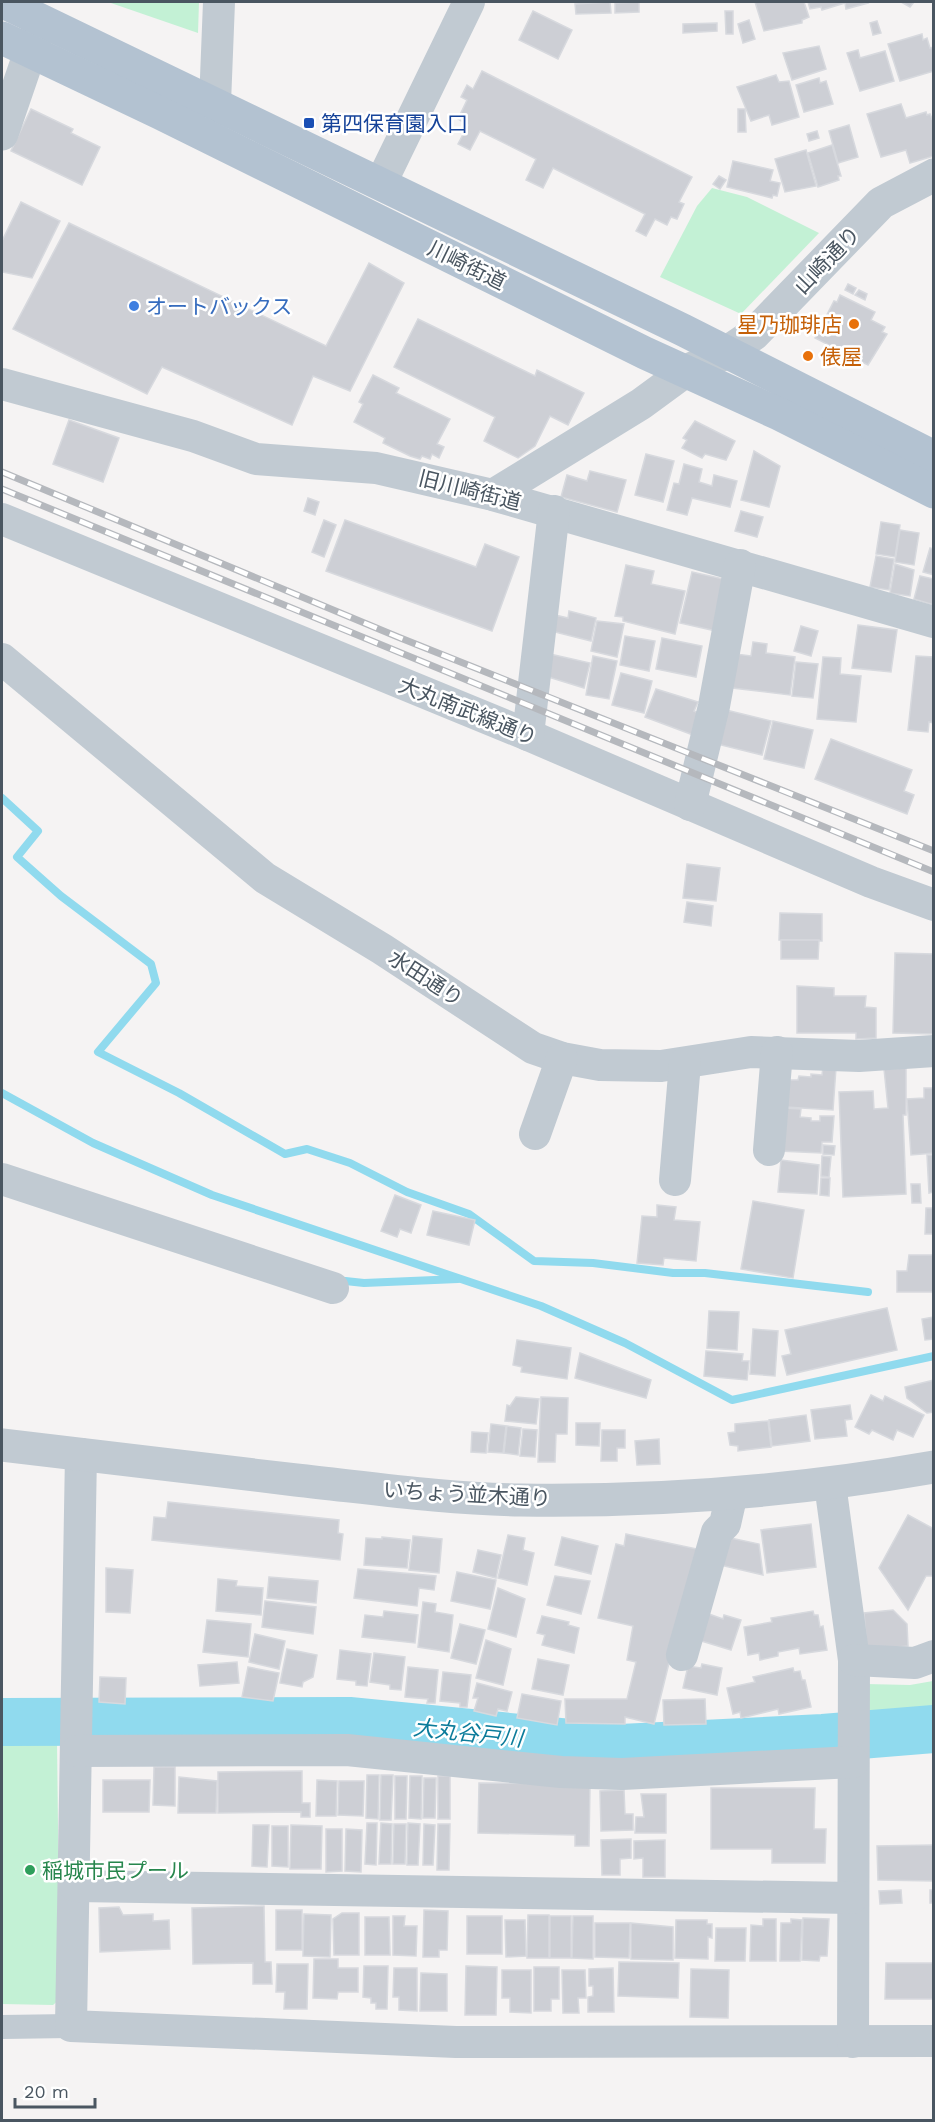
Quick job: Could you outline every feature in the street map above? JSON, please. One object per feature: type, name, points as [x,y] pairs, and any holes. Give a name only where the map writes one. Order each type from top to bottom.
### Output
[{"type":"main road","name":"川崎街道","points":[[3,2],[381,183],[933,457]]},
{"type":"main road","name":"川崎街道","points":[[15,44],[686,371],[779,414],[933,492]]},
{"type":"street","points":[[215,103],[219,2]]},
{"type":"street","points":[[381,183],[469,2]]},
{"type":"street","points":[[2,134],[15,44],[42,20]]},
{"type":"street","name":"山崎通り","points":[[686,371],[726,353],[754,334],[881,203],[927,186]]},
{"type":"street","points":[[493,495],[641,404],[686,371]]},
{"type":"street","name":"旧川崎街道","points":[[2,384],[193,436],[256,459],[376,468],[493,495],[933,622]]},
{"type":"street","points":[[528,735],[554,511]]},
{"type":"street","name":"大丸南武線通り","points":[[2,519],[528,735],[871,882],[933,905]]},
{"type":"street","points":[[690,805],[714,706],[740,565]]},
{"type":"street","name":"水田通り","points":[[2,658],[265,878],[382,950],[533,1048],[562,1058],[600,1065],[661,1066],[751,1052],[859,1056],[933,1052]]},
{"type":"street","points":[[769,1150],[777,1052]]},
{"type":"street","points":[[535,1134],[562,1058]]},
{"type":"street","points":[[675,1180],[685,1063]]},
{"type":"street","points":[[2,1179],[333,1288]]},
{"type":"street","name":"いちょう並木通り","points":[[2,1445],[456,1497],[602,1499],[732,1493],[831,1484],[933,1467]]},
{"type":"street","points":[[71,2026],[81,1454]]},
{"type":"street","points":[[831,1484],[854,1660],[853,2042]]},
{"type":"street","points":[[682,1654],[717,1532],[725,1524],[732,1493]]},
{"type":"street","points":[[854,1660],[915,1664],[933,1656]]},
{"type":"street","points":[[76,1744],[347,1750],[561,1772],[622,1774],[853,1747]]},
{"type":"street","points":[[75,1886],[852,1898]]},
{"type":"street","points":[[2,2027],[71,2026],[456,2042],[933,2041]]},
{"type":"green space","points":[[108,2],[199,2],[198,33]]},
{"type":"green space","points":[[712,188],[747,197],[819,233],[741,314],[660,277],[697,206]]},
{"type":"green space","points":[[933,1681],[933,1719],[869,1723],[866,1684],[910,1685]]},
{"type":"green space","name":"稲城市民プール","points":[[57,1740],[60,1999],[53,2005],[2,2004],[2,1741]]},
{"type":"building","points":[[610,2],[611,13],[576,14],[575,4]]},
{"type":"building","points":[[639,2],[639,12],[615,13],[615,3]]},
{"type":"building","points":[[755,2],[804,2],[809,17],[802,20],[802,23],[764,31]]},
{"type":"building","points":[[808,2],[868,3],[846,9],[845,3],[822,10],[821,7],[810,9]]},
{"type":"building","points":[[901,2],[914,2],[910,7]]},
{"type":"building","points":[[533,11],[572,30],[558,59],[519,40]]},
{"type":"building","points":[[725,11],[733,11],[733,34],[726,34]]},
{"type":"building","points":[[749,20],[755,39],[743,43],[738,24]]},
{"type":"building","points":[[877,21],[881,33],[873,35],[870,23]]},
{"type":"building","points":[[717,23],[717,31],[683,33],[683,24]]},
{"type":"building","points":[[922,34],[923,40],[927,38],[930,48],[934,47],[934,71],[900,81],[888,44]]},
{"type":"building","points":[[819,46],[826,69],[792,80],[783,53]]},
{"type":"building","points":[[858,50],[860,58],[885,51],[894,81],[860,91],[847,53]]},
{"type":"building","points":[[482,71],[692,177],[679,202],[684,204],[677,219],[671,217],[667,225],[655,219],[646,236],[636,231],[645,214],[553,168],[543,188],[526,180],[536,159],[480,131],[470,150],[458,144],[468,125],[458,119],[467,100],[461,97],[467,85],[473,89]]},
{"type":"building","points":[[776,75],[779,82],[789,81],[799,117],[772,125],[769,115],[751,121],[737,87]]},
{"type":"building","points":[[819,78],[820,83],[826,81],[833,104],[804,112],[796,85]]},
{"type":"building","points":[[901,104],[906,118],[926,112],[927,115],[930,114],[934,124],[934,156],[910,163],[906,150],[881,157],[867,114]]},
{"type":"building","points":[[31,109],[73,129],[71,133],[100,147],[82,185],[11,151]]},
{"type":"building","points":[[738,109],[745,109],[746,132],[738,132]]},
{"type":"building","points":[[849,125],[858,157],[838,163],[829,131]]},
{"type":"building","points":[[817,131],[819,138],[809,141],[807,134]]},
{"type":"building","points":[[832,145],[841,176],[838,176],[839,180],[818,187],[808,153]]},
{"type":"building","points":[[806,150],[816,186],[785,192],[775,159]]},
{"type":"building","points":[[733,161],[773,170],[770,181],[780,183],[777,196],[773,195],[772,198],[727,187]]},
{"type":"building","points":[[719,176],[726,180],[720,189],[713,184]]},
{"type":"building","points":[[21,202],[60,221],[32,278],[2,272],[2,241]]},
{"type":"building","name":"オートバックス","points":[[69,223],[326,346],[369,263],[404,283],[350,391],[313,376],[292,425],[162,367],[147,394],[13,329]]},
{"type":"building","points":[[848,284],[856,288],[853,294],[845,290]]},
{"type":"building","points":[[859,290],[867,294],[865,300],[855,295]]},
{"type":"building","points":[[840,295],[875,312],[871,320],[885,327],[882,332],[887,334],[868,365],[815,338],[834,301],[837,302]]},
{"type":"building","points":[[418,319],[535,376],[537,370],[584,393],[568,425],[550,416],[535,446],[518,458],[484,441],[495,417],[394,367]]},
{"type":"building","points":[[373,375],[399,388],[396,393],[450,419],[437,444],[444,447],[439,458],[432,454],[430,459],[410,456],[383,443],[385,438],[354,422],[363,404],[359,402]]},
{"type":"building","points":[[69,420],[119,438],[103,482],[53,464]]},
{"type":"building","points":[[695,421],[735,441],[726,460],[705,454],[702,458],[682,448],[687,440],[683,438]]},
{"type":"building","points":[[754,451],[780,466],[769,507],[741,500]]},
{"type":"building","points":[[646,454],[674,461],[663,502],[635,495]]},
{"type":"building","points":[[684,464],[702,469],[699,482],[712,486],[714,475],[737,481],[730,507],[692,498],[687,515],[667,510],[674,483],[679,484]]},
{"type":"building","points":[[590,471],[626,480],[617,512],[561,497],[567,475],[587,481]]},
{"type":"building","points":[[308,498],[319,502],[315,515],[304,511]]},
{"type":"building","points":[[741,511],[763,517],[757,537],[735,531]]},
{"type":"building","points":[[324,520],[336,525],[324,557],[312,552]]},
{"type":"building","points":[[345,520],[476,567],[485,544],[519,557],[492,631],[326,571]]},
{"type":"building","points":[[881,522],[900,525],[895,557],[876,554]]},
{"type":"building","points":[[900,530],[919,533],[914,565],[895,562]]},
{"type":"building","points":[[930,548],[934,549],[934,575],[923,572]]},
{"type":"building","points":[[876,556],[894,559],[889,590],[870,587]]},
{"type":"building","points":[[895,564],[914,570],[910,596],[890,593]]},
{"type":"building","points":[[626,565],[654,571],[651,584],[685,591],[675,634],[623,621],[623,617],[615,616]]},
{"type":"building","points":[[692,572],[728,580],[716,631],[680,623]]},
{"type":"building","points":[[920,576],[934,579],[934,605],[914,599]]},
{"type":"building","points":[[569,611],[596,618],[591,641],[551,631],[555,615],[568,618]]},
{"type":"building","points":[[597,621],[624,624],[617,657],[591,651]]},
{"type":"building","points":[[858,625],[897,630],[891,672],[852,668]]},
{"type":"building","points":[[801,626],[818,631],[811,656],[794,651]]},
{"type":"building","points":[[625,636],[655,641],[649,671],[620,665]]},
{"type":"building","points":[[662,638],[702,646],[696,677],[656,669]]},
{"type":"building","points":[[753,642],[767,644],[766,653],[795,657],[790,695],[724,687],[736,654],[751,656]]},
{"type":"building","points":[[550,654],[590,663],[584,688],[545,676]]},
{"type":"building","points":[[593,656],[617,661],[609,699],[586,695]]},
{"type":"building","points":[[916,656],[934,657],[934,723],[929,722],[928,732],[908,730]]},
{"type":"building","points":[[823,657],[841,658],[840,674],[861,676],[856,722],[817,719]]},
{"type":"building","points":[[796,662],[818,664],[813,698],[792,696]]},
{"type":"building","points":[[621,673],[652,681],[644,713],[612,705]]},
{"type":"building","points":[[656,689],[698,702],[694,711],[701,714],[693,735],[645,717]]},
{"type":"building","points":[[722,709],[771,721],[762,755],[717,744]]},
{"type":"building","points":[[773,721],[813,730],[804,768],[764,759]]},
{"type":"building","points":[[831,739],[912,770],[904,791],[914,795],[907,814],[815,779]]},
{"type":"building","points":[[687,864],[720,868],[716,901],[683,898]]},
{"type":"building","points":[[687,902],[713,906],[711,926],[684,922]]},
{"type":"building","points":[[780,913],[822,914],[822,941],[779,940]]},
{"type":"building","points":[[781,940],[819,940],[818,959],[781,959]]},
{"type":"building","points":[[895,953],[934,954],[934,1034],[893,1033]]},
{"type":"building","points":[[797,986],[834,988],[834,996],[866,996],[865,1007],[876,1008],[876,1038],[856,1039],[856,1033],[797,1033]]},
{"type":"building","points":[[823,1067],[836,1068],[833,1110],[786,1107],[789,1080],[798,1080],[799,1076],[811,1077],[811,1074],[822,1075]]},
{"type":"building","points":[[906,1068],[906,1115],[903,1115],[906,1194],[843,1197],[839,1092],[873,1091],[874,1109],[888,1108],[884,1069]]},
{"type":"building","points":[[924,1088],[934,1088],[934,1153],[911,1155],[907,1099],[924,1098]]},
{"type":"building","points":[[782,1108],[801,1109],[800,1117],[811,1118],[811,1121],[820,1121],[820,1116],[834,1116],[832,1142],[822,1142],[821,1153],[779,1151]]},
{"type":"building","points":[[823,1145],[835,1146],[834,1155],[823,1154]]},
{"type":"building","points":[[927,1155],[934,1155],[934,1192],[929,1193]]},
{"type":"building","points":[[822,1156],[831,1157],[829,1177],[821,1176]]},
{"type":"building","points":[[781,1160],[819,1165],[817,1194],[778,1192]]},
{"type":"building","points":[[821,1178],[830,1178],[829,1196],[820,1195]]},
{"type":"building","points":[[911,1184],[920,1184],[921,1203],[912,1203]]},
{"type":"building","points":[[395,1195],[421,1205],[411,1233],[400,1229],[397,1237],[381,1231]]},
{"type":"building","points":[[753,1201],[804,1210],[793,1278],[741,1269]]},
{"type":"building","points":[[657,1205],[676,1207],[674,1220],[700,1222],[696,1261],[664,1258],[663,1265],[637,1263],[642,1216],[657,1217]]},
{"type":"building","points":[[926,1208],[934,1208],[934,1234],[925,1234]]},
{"type":"building","points":[[433,1211],[475,1220],[469,1245],[427,1235]]},
{"type":"building","points":[[909,1255],[934,1255],[934,1292],[897,1292],[897,1271],[907,1271]]},
{"type":"building","points":[[887,1308],[897,1350],[787,1375],[782,1356],[791,1354],[785,1330]]},
{"type":"building","points":[[709,1311],[739,1312],[737,1350],[707,1348]]},
{"type":"building","points":[[934,1317],[934,1339],[925,1340],[922,1319]]},
{"type":"building","points":[[753,1329],[778,1331],[775,1376],[750,1374]]},
{"type":"building","points":[[517,1340],[571,1348],[567,1379],[521,1372],[522,1367],[513,1365]]},
{"type":"building","points":[[706,1351],[743,1354],[742,1361],[749,1361],[747,1380],[704,1376]]},
{"type":"building","points":[[580,1353],[651,1380],[646,1398],[575,1378]]},
{"type":"building","points":[[934,1380],[934,1412],[927,1413],[907,1398],[905,1387]]},
{"type":"building","points":[[871,1395],[883,1401],[885,1396],[924,1415],[913,1437],[897,1430],[893,1440],[872,1430],[869,1434],[855,1427]]},
{"type":"building","points":[[516,1397],[539,1399],[536,1424],[505,1421],[507,1405],[510,1406]]},
{"type":"building","points":[[541,1397],[568,1398],[567,1434],[556,1434],[555,1462],[538,1462]]},
{"type":"building","points":[[850,1405],[852,1419],[845,1420],[847,1436],[815,1439],[811,1410]]},
{"type":"building","points":[[806,1415],[810,1441],[772,1446],[769,1420]]},
{"type":"building","points":[[768,1421],[771,1447],[738,1451],[738,1446],[730,1445],[728,1433],[735,1432],[735,1424]]},
{"type":"building","points":[[576,1423],[600,1423],[599,1446],[576,1445]]},
{"type":"building","points":[[491,1424],[506,1426],[503,1453],[488,1452]]},
{"type":"building","points":[[507,1426],[521,1428],[518,1455],[504,1453]]},
{"type":"building","points":[[523,1429],[537,1430],[535,1457],[520,1456]]},
{"type":"building","points":[[602,1430],[625,1430],[625,1448],[617,1448],[617,1461],[601,1461]]},
{"type":"building","points":[[472,1432],[488,1433],[486,1453],[471,1452]]},
{"type":"building","points":[[659,1439],[660,1464],[637,1465],[635,1441]]},
{"type":"building","points":[[168,1502],[339,1520],[338,1533],[343,1534],[340,1560],[152,1540],[154,1517],[166,1518]]},
{"type":"building","points":[[908,1515],[934,1529],[934,1576],[926,1576],[908,1610],[879,1568]]},
{"type":"building","points":[[811,1524],[816,1567],[767,1573],[761,1530]]},
{"type":"building","points":[[626,1534],[697,1549],[654,1724],[625,1717],[625,1724],[566,1723],[565,1699],[627,1699],[636,1662],[627,1660],[633,1626],[598,1618],[616,1544],[624,1546]]},
{"type":"building","points":[[508,1535],[525,1538],[523,1550],[534,1553],[527,1585],[498,1578]]},
{"type":"building","points":[[413,1536],[442,1539],[439,1573],[409,1570]]},
{"type":"building","points":[[382,1537],[410,1540],[407,1568],[364,1565],[366,1538],[382,1539]]},
{"type":"building","points":[[562,1537],[598,1546],[591,1574],[555,1565]]},
{"type":"building","points":[[726,1537],[759,1544],[763,1575],[720,1565]]},
{"type":"building","points":[[478,1550],[501,1555],[496,1578],[473,1572]]},
{"type":"building","points":[[106,1568],[133,1570],[130,1613],[106,1612]]},
{"type":"building","points":[[358,1569],[436,1576],[434,1590],[419,1588],[417,1606],[354,1598]]},
{"type":"building","points":[[457,1572],[496,1580],[490,1609],[451,1601]]},
{"type":"building","points":[[555,1576],[590,1581],[581,1614],[547,1605]]},
{"type":"building","points":[[269,1577],[318,1581],[316,1603],[267,1598]]},
{"type":"building","points":[[218,1579],[237,1581],[236,1586],[263,1588],[261,1615],[216,1611]]},
{"type":"building","points":[[498,1588],[525,1599],[516,1637],[488,1629]]},
{"type":"building","points":[[265,1601],[316,1607],[313,1634],[262,1627]]},
{"type":"building","points":[[423,1602],[436,1604],[435,1612],[453,1615],[449,1652],[418,1647]]},
{"type":"building","points":[[893,1610],[907,1624],[908,1646],[867,1650],[864,1613]]},
{"type":"building","points":[[384,1611],[418,1615],[415,1643],[362,1637],[365,1615],[383,1617]]},
{"type":"building","points":[[813,1611],[814,1615],[818,1615],[820,1627],[823,1626],[827,1650],[800,1654],[799,1648],[778,1652],[778,1656],[760,1660],[759,1653],[748,1655],[744,1627],[772,1622],[771,1618]]},
{"type":"building","points":[[706,1613],[723,1619],[724,1615],[741,1620],[731,1650],[698,1640]]},
{"type":"building","points":[[542,1616],[569,1622],[568,1625],[579,1628],[574,1653],[542,1645],[545,1635],[537,1633]]},
{"type":"building","points":[[207,1620],[251,1624],[248,1657],[203,1652]]},
{"type":"building","points":[[460,1624],[485,1630],[476,1664],[451,1658]]},
{"type":"building","points":[[255,1634],[285,1641],[279,1669],[249,1662]]},
{"type":"building","points":[[486,1640],[511,1649],[503,1685],[476,1678]]},
{"type":"building","points":[[287,1649],[317,1655],[313,1677],[303,1682],[302,1687],[280,1683]]},
{"type":"building","points":[[340,1650],[371,1654],[367,1686],[356,1685],[356,1681],[337,1679]]},
{"type":"building","points":[[374,1653],[405,1657],[401,1690],[390,1689],[390,1685],[370,1682]]},
{"type":"building","points":[[538,1659],[569,1665],[563,1695],[532,1689]]},
{"type":"building","points":[[237,1662],[239,1683],[200,1686],[198,1665]]},
{"type":"building","points":[[702,1664],[722,1668],[717,1695],[683,1688],[688,1666],[701,1668]]},
{"type":"building","points":[[248,1667],[279,1673],[273,1701],[242,1697]]},
{"type":"building","points":[[408,1667],[438,1670],[435,1703],[427,1703],[428,1699],[405,1697]]},
{"type":"building","points":[[793,1668],[794,1672],[800,1671],[802,1680],[805,1680],[811,1707],[779,1714],[778,1709],[741,1718],[740,1712],[733,1714],[727,1688],[755,1682],[753,1677]]},
{"type":"building","points":[[443,1672],[471,1675],[467,1707],[460,1707],[460,1703],[440,1701]]},
{"type":"building","points":[[100,1677],[126,1678],[125,1704],[99,1702]]},
{"type":"building","points":[[477,1683],[512,1692],[507,1711],[498,1709],[496,1716],[474,1711],[478,1698],[473,1698]]},
{"type":"building","points":[[522,1694],[561,1701],[557,1725],[517,1718]]},
{"type":"building","points":[[705,1699],[706,1724],[664,1725],[663,1700]]},
{"type":"building","points":[[154,1767],[175,1767],[175,1806],[153,1805]]},
{"type":"building","points":[[302,1771],[302,1803],[310,1803],[310,1817],[301,1817],[301,1812],[218,1813],[218,1772]]},
{"type":"building","points":[[367,1775],[379,1775],[378,1819],[366,1818]]},
{"type":"building","points":[[381,1775],[393,1775],[391,1820],[380,1820]]},
{"type":"building","points":[[395,1776],[407,1776],[406,1819],[395,1819]]},
{"type":"building","points":[[410,1776],[422,1776],[421,1819],[409,1818]]},
{"type":"building","points":[[438,1776],[450,1776],[450,1819],[438,1819]]},
{"type":"building","points":[[179,1777],[217,1781],[216,1813],[178,1813]]},
{"type":"building","points":[[424,1778],[436,1778],[435,1818],[423,1818]]},
{"type":"building","points":[[103,1780],[150,1780],[149,1812],[103,1812]]},
{"type":"building","points":[[317,1780],[337,1781],[336,1816],[316,1816]]},
{"type":"building","points":[[339,1781],[364,1781],[363,1816],[338,1815]]},
{"type":"building","points":[[479,1783],[590,1784],[589,1846],[575,1846],[575,1835],[478,1833]]},
{"type":"building","points":[[711,1788],[815,1788],[814,1829],[826,1829],[825,1863],[772,1863],[772,1849],[711,1849]]},
{"type":"building","points":[[624,1790],[625,1814],[633,1814],[633,1830],[601,1831],[600,1791]]},
{"type":"building","points":[[641,1794],[666,1794],[666,1833],[635,1833],[636,1817],[644,1817]]},
{"type":"building","points":[[367,1823],[377,1823],[376,1865],[365,1864]]},
{"type":"building","points":[[381,1823],[392,1824],[391,1864],[379,1864]]},
{"type":"building","points":[[408,1823],[420,1824],[418,1865],[407,1865]]},
{"type":"building","points":[[394,1824],[406,1824],[405,1864],[393,1864]]},
{"type":"building","points":[[424,1824],[435,1825],[433,1865],[423,1865]]},
{"type":"building","points":[[438,1824],[450,1824],[449,1870],[437,1870]]},
{"type":"building","points":[[253,1825],[269,1825],[267,1867],[252,1866]]},
{"type":"building","points":[[291,1825],[322,1826],[321,1869],[290,1869]]},
{"type":"building","points":[[272,1826],[288,1826],[288,1867],[272,1866]]},
{"type":"building","points":[[326,1829],[342,1829],[342,1871],[326,1872]]},
{"type":"building","points":[[346,1829],[362,1830],[361,1872],[345,1871]]},
{"type":"building","points":[[631,1839],[631,1858],[620,1859],[620,1875],[602,1875],[601,1840]]},
{"type":"building","points":[[665,1840],[665,1877],[643,1877],[643,1858],[634,1859],[634,1841]]},
{"type":"building","points":[[934,1845],[934,1881],[878,1880],[877,1846]]},
{"type":"building","points":[[901,1890],[902,1903],[880,1904],[879,1891]]},
{"type":"building","points":[[930,1890],[934,1890],[934,1903],[930,1903]]},
{"type":"building","points":[[264,1906],[265,1962],[271,1962],[272,1984],[253,1984],[253,1963],[193,1964],[192,1908]]},
{"type":"building","points":[[119,1907],[123,1915],[153,1914],[153,1921],[169,1920],[170,1949],[100,1952],[99,1908]]},
{"type":"building","points":[[276,1910],[302,1910],[302,1950],[276,1950]]},
{"type":"building","points":[[424,1910],[448,1911],[447,1950],[439,1950],[439,1957],[423,1957]]},
{"type":"building","points":[[342,1913],[359,1913],[359,1955],[334,1955],[333,1919]]},
{"type":"building","points":[[304,1914],[331,1915],[330,1957],[303,1956]]},
{"type":"building","points":[[528,1915],[549,1915],[549,1958],[527,1958]]},
{"type":"building","points":[[393,1916],[405,1916],[404,1926],[417,1926],[416,1956],[393,1955]]},
{"type":"building","points":[[467,1916],[502,1916],[502,1954],[467,1954]]},
{"type":"building","points":[[550,1916],[571,1916],[571,1958],[550,1958]]},
{"type":"building","points":[[573,1916],[593,1916],[593,1959],[572,1958]]},
{"type":"building","points":[[365,1917],[389,1917],[390,1955],[365,1955]]},
{"type":"building","points":[[803,1918],[829,1919],[827,1956],[820,1956],[819,1961],[802,1960]]},
{"type":"building","points":[[763,1919],[776,1919],[776,1961],[750,1961],[751,1925],[763,1926]]},
{"type":"building","points":[[791,1919],[802,1920],[800,1961],[780,1961],[781,1923],[791,1923]]},
{"type":"building","points":[[505,1920],[525,1920],[526,1956],[506,1957]]},
{"type":"building","points":[[676,1920],[707,1920],[707,1924],[712,1924],[712,1938],[708,1937],[708,1959],[675,1958]]},
{"type":"building","points":[[595,1923],[630,1923],[629,1958],[595,1957]]},
{"type":"building","points":[[631,1923],[673,1927],[673,1960],[631,1959]]},
{"type":"building","points":[[716,1928],[746,1928],[745,1961],[715,1961]]},
{"type":"building","points":[[314,1959],[338,1959],[338,1968],[358,1968],[358,1992],[338,1992],[337,1999],[313,1998]]},
{"type":"building","points":[[619,1962],[679,1963],[678,1998],[618,1996]]},
{"type":"building","points":[[886,1963],[934,1963],[934,1999],[885,1999]]},
{"type":"building","points":[[277,1964],[308,1964],[307,2009],[284,2009],[285,1992],[276,1992]]},
{"type":"building","points":[[364,1966],[388,1966],[387,2009],[376,2009],[376,2003],[371,2003],[371,1998],[363,1997]]},
{"type":"building","points":[[466,1966],[497,1967],[496,2015],[465,2015]]},
{"type":"building","points":[[534,1967],[559,1967],[559,1999],[551,1999],[551,2011],[534,2011]]},
{"type":"building","points":[[394,1968],[417,1968],[417,2011],[399,2010],[399,1997],[393,1997]]},
{"type":"building","points":[[613,1968],[614,2012],[588,2012],[588,1997],[593,1996],[593,1986],[589,1986],[589,1969]]},
{"type":"building","points":[[691,1969],[729,1970],[728,2018],[690,2017]]},
{"type":"building","points":[[502,1970],[531,1970],[531,2013],[510,2012],[510,1998],[502,1998]]},
{"type":"building","points":[[562,1970],[585,1970],[586,1998],[578,1998],[579,2013],[563,2013]]},
{"type":"building","points":[[421,1973],[447,1974],[447,2011],[420,2011]]},
{"type":"waterway","points":[[2,798],[38,831],[17,857],[61,896],[151,964],[156,983],[98,1052],[179,1093],[285,1154],[307,1149],[350,1163],[407,1192],[469,1214],[534,1261],[593,1263],[673,1273],[705,1273],[868,1292]]},
{"type":"waterway","points":[[2,1093],[93,1143],[212,1195],[541,1306],[625,1343],[732,1400],[934,1356]]},
{"type":"waterway","points":[[336,1280],[364,1283],[458,1279]]},
{"type":"waterway","name":"大丸谷戸川","points":[[2,1722],[349,1721],[621,1748],[823,1738],[934,1729]]},
{"type":"railway","points":[[2,472],[398,637],[934,851]]},
{"type":"railway","points":[[2,489],[934,872]]},
{"type":"place","name":"第四保育園入口","points":[[309,123]]},
{"type":"place","name":"オートバックス","points":[[134,306]]},
{"type":"place","name":"星乃珈琲店","points":[[854,324]]},
{"type":"place","name":"俵屋","points":[[808,356]]},
{"type":"place","name":"稲城市民プール","points":[[30,1870]]}]
